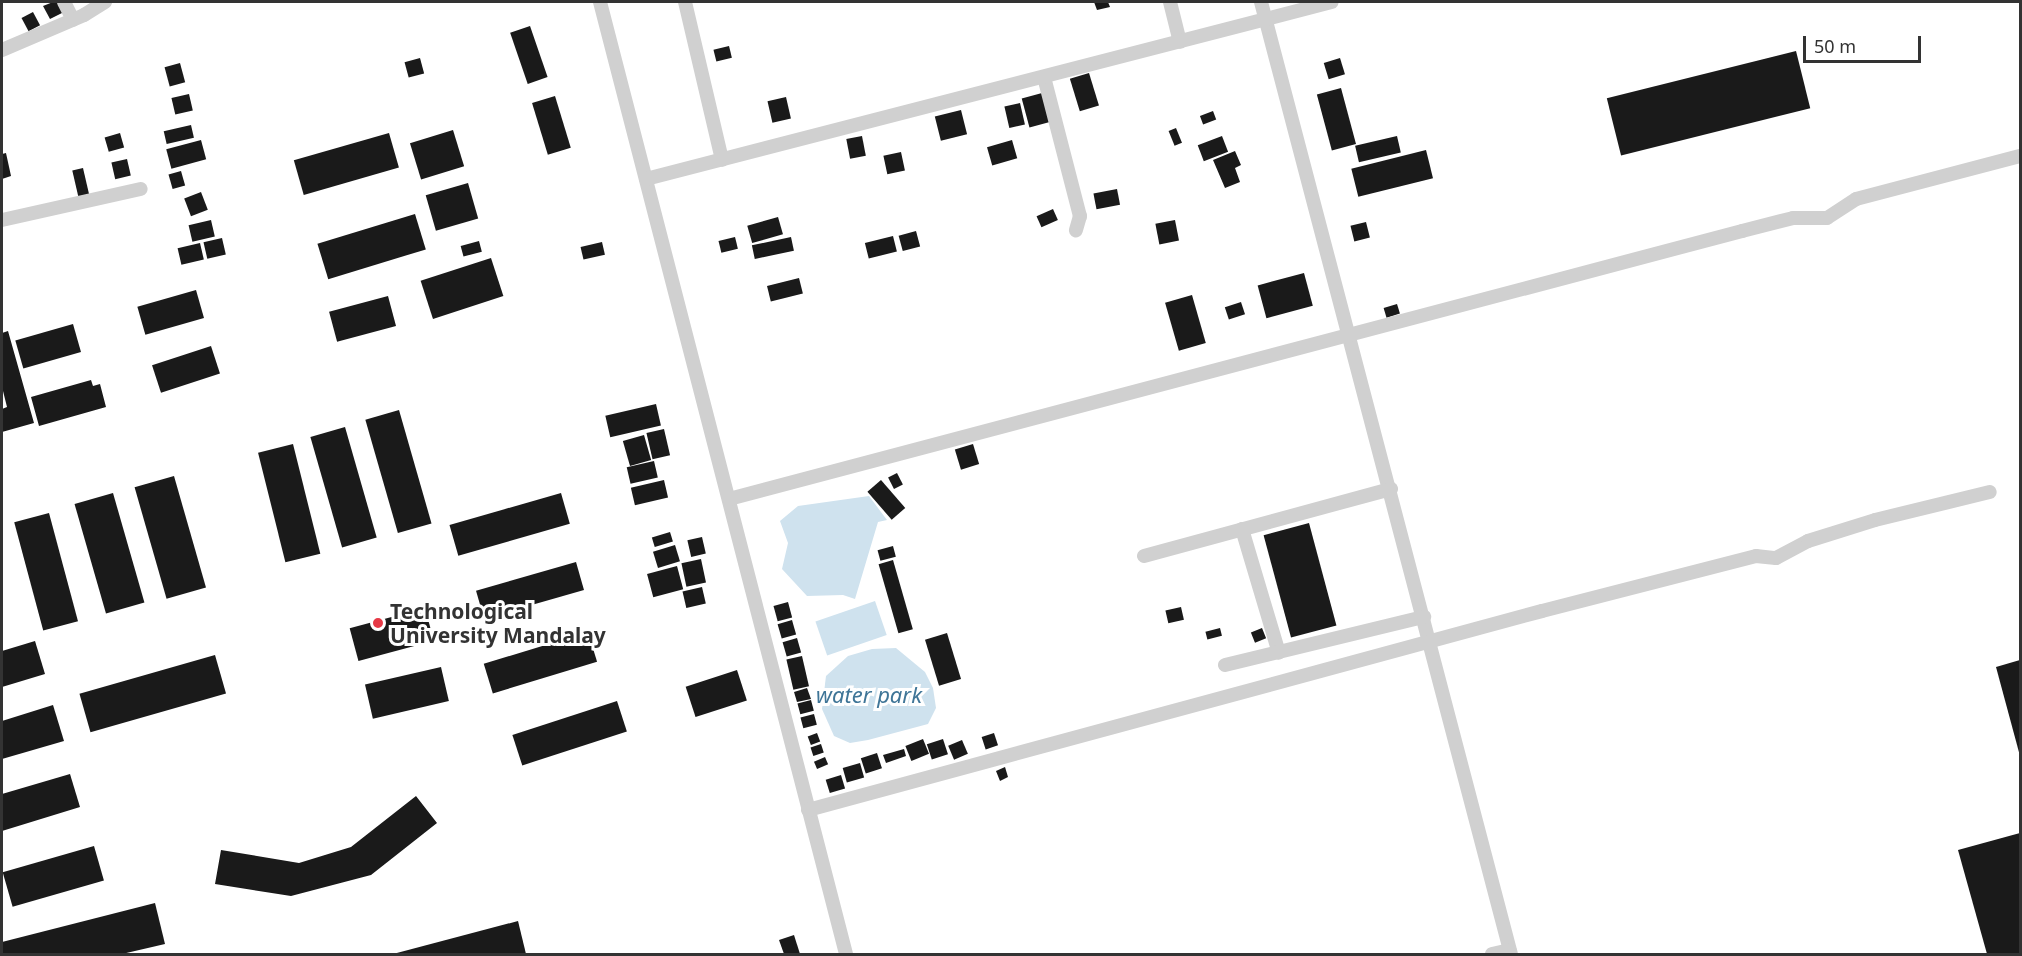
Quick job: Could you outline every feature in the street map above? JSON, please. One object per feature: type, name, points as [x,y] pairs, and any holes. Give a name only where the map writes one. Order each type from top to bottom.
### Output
[{"type":"street","points":[[64,2],[73,20]]},
{"type":"street","points":[[2,50],[73,20],[105,2]]},
{"type":"street","points":[[600,2],[846,954]]},
{"type":"street","points":[[685,2],[722,160]]},
{"type":"street","points":[[1170,2],[1180,42]]},
{"type":"street","points":[[1261,2],[1351,336],[1510,952],[1492,954]]},
{"type":"street","points":[[646,178],[1266,21],[1332,2]]},
{"type":"street","points":[[1044,77],[1080,216],[1076,230]]},
{"type":"street","points":[[729,499],[1793,218],[1827,218],[1856,200],[2020,156]]},
{"type":"street","points":[[2,220],[141,189]]},
{"type":"street","points":[[1144,556],[1390,489]]},
{"type":"street","points":[[808,810],[1756,556],[1776,558],[1808,541],[1875,520],[1990,492]]},
{"type":"street","points":[[1242,529],[1279,653]]},
{"type":"street","points":[[1225,665],[1424,616]]},
{"type":"water","points":[[869,496],[887,520],[878,522],[855,599],[843,595],[807,596],[782,569],[788,543],[780,521],[798,506]]},
{"type":"water","points":[[875,601],[887,635],[827,656],[815,622]]},
{"type":"water","name":"water park","points":[[896,648],[925,672],[933,688],[936,708],[928,724],[850,743],[834,736],[822,709],[826,676],[848,656],[872,649]]},
{"type":"building","points":[[59,2],[64,12],[50,19],[43,6]]},
{"type":"building","points":[[1094,2],[1108,2],[1110,7],[1097,10]]},
{"type":"building","points":[[33,12],[40,25],[29,31],[22,18]]},
{"type":"building","points":[[530,26],[548,77],[528,84],[510,33]]},
{"type":"building","points":[[729,46],[732,58],[716,62],[713,50]]},
{"type":"building","points":[[1796,51],[1810,108],[1621,155],[1607,98]]},
{"type":"building","points":[[420,58],[424,73],[409,78],[405,62]]},
{"type":"building","points":[[1340,58],[1345,74],[1329,79],[1324,63]]},
{"type":"building","points":[[180,63],[185,82],[170,86],[165,67]]},
{"type":"building","points":[[1089,73],[1099,106],[1080,111],[1070,79]]},
{"type":"building","points":[[1341,88],[1356,144],[1332,150],[1317,94]]},
{"type":"building","points":[[1042,93],[1050,122],[1029,127],[1022,98]]},
{"type":"building","points":[[189,94],[193,111],[175,115],[171,98]]},
{"type":"building","points":[[555,96],[571,148],[548,155],[532,103]]},
{"type":"building","points":[[786,97],[791,118],[772,123],[767,101]]},
{"type":"building","points":[[1020,103],[1025,124],[1009,128],[1004,107]]},
{"type":"building","points":[[961,110],[967,134],[941,141],[935,117]]},
{"type":"building","points":[[1213,111],[1216,119],[1203,124],[1200,116]]},
{"type":"building","points":[[191,125],[194,138],[167,144],[164,131]]},
{"type":"building","points":[[1176,128],[1182,143],[1175,146],[1169,131]]},
{"type":"building","points":[[453,130],[464,166],[421,179],[410,143]]},
{"type":"building","points":[[120,133],[124,147],[109,152],[105,137]]},
{"type":"building","points":[[389,133],[399,168],[304,195],[294,160]]},
{"type":"building","points":[[862,136],[866,156],[850,159],[846,139]]},
{"type":"building","points":[[1222,136],[1228,152],[1204,161],[1198,145]]},
{"type":"building","points":[[1397,136],[1401,153],[1359,162],[1355,146]]},
{"type":"building","points":[[201,140],[206,159],[171,169],[166,149]]},
{"type":"building","points":[[1012,140],[1017,158],[992,165],[987,147]]},
{"type":"building","points":[[1426,150],[1433,178],[1358,197],[1351,169]]},
{"type":"building","points":[[1235,151],[1241,165],[1235,168],[1240,182],[1225,188],[1213,160]]},
{"type":"building","points":[[901,152],[905,171],[887,174],[883,156]]},
{"type":"building","points":[[6,153],[11,176],[2,179],[2,154]]},
{"type":"building","points":[[127,159],[131,176],[115,179],[111,163]]},
{"type":"building","points":[[83,168],[89,194],[78,197],[72,170]]},
{"type":"building","points":[[181,171],[185,185],[173,189],[169,175]]},
{"type":"building","points":[[468,183],[478,219],[436,231],[426,195]]},
{"type":"building","points":[[1117,189],[1120,205],[1096,209],[1093,194]]},
{"type":"building","points":[[201,192],[208,210],[191,216],[184,198]]},
{"type":"building","points":[[1053,209],[1058,220],[1041,227],[1037,216]]},
{"type":"building","points":[[415,214],[426,249],[328,279],[317,244]]},
{"type":"building","points":[[778,217],[783,234],[752,243],[747,226]]},
{"type":"building","points":[[211,220],[215,237],[192,242],[189,225]]},
{"type":"building","points":[[1175,220],[1179,241],[1159,244],[1155,224]]},
{"type":"building","points":[[1366,222],[1370,238],[1354,241],[1350,226]]},
{"type":"building","points":[[916,231],[920,246],[903,251],[899,236]]},
{"type":"building","points":[[893,236],[897,252],[869,259],[865,243]]},
{"type":"building","points":[[735,237],[738,249],[721,253],[719,241]]},
{"type":"building","points":[[791,237],[794,251],[755,259],[752,245]]},
{"type":"building","points":[[222,238],[226,255],[207,259],[203,242]]},
{"type":"building","points":[[479,241],[482,252],[463,257],[461,246]]},
{"type":"building","points":[[602,242],[605,255],[583,260],[581,247]]},
{"type":"building","points":[[200,243],[204,260],[181,265],[178,248]]},
{"type":"building","points":[[491,258],[503,296],[433,319],[421,281]]},
{"type":"building","points":[[1304,273],[1313,306],[1266,318],[1258,285]]},
{"type":"building","points":[[799,278],[803,294],[771,302],[767,286]]},
{"type":"building","points":[[196,290],[204,318],[145,335],[137,307]]},
{"type":"building","points":[[1192,295],[1206,343],[1179,351],[1165,303]]},
{"type":"building","points":[[388,296],[396,326],[337,342],[329,312]]},
{"type":"building","points":[[1241,302],[1245,314],[1229,320],[1225,307]]},
{"type":"building","points":[[1397,304],[1400,314],[1387,318],[1384,308]]},
{"type":"building","points":[[73,324],[81,352],[23,368],[15,341]]},
{"type":"building","points":[[8,331],[34,423],[2,432],[2,409],[7,407],[2,387],[2,333]]},
{"type":"building","points":[[211,346],[220,374],[161,393],[152,365]]},
{"type":"building","points":[[91,380],[93,386],[100,384],[106,407],[39,426],[31,397]]},
{"type":"building","points":[[656,404],[661,425],[610,437],[605,416]]},
{"type":"building","points":[[399,410],[432,523],[398,533],[365,420]]},
{"type":"building","points":[[345,427],[377,538],[342,547],[310,437]]},
{"type":"building","points":[[664,429],[670,455],[653,459],[646,433]]},
{"type":"building","points":[[644,435],[651,460],[630,466],[623,441]]},
{"type":"building","points":[[293,444],[320,554],[285,562],[258,453]]},
{"type":"building","points":[[973,444],[979,464],[961,470],[955,450]]},
{"type":"building","points":[[654,461],[658,478],[631,484],[627,467]]},
{"type":"building","points":[[897,473],[903,485],[894,489],[888,478]]},
{"type":"building","points":[[174,476],[206,588],[167,599],[135,487]]},
{"type":"building","points":[[664,480],[668,498],[635,505],[631,488]]},
{"type":"building","points":[[881,480],[905,508],[892,520],[867,492]]},
{"type":"building","points":[[113,493],[144,603],[106,614],[75,504]]},
{"type":"building","points":[[561,493],[570,524],[458,556],[449,525]]},
{"type":"building","points":[[49,513],[78,621],[43,631],[14,522]]},
{"type":"building","points":[[1309,523],[1336,625],[1291,638],[1264,535]]},
{"type":"building","points":[[670,532],[673,542],[655,547],[652,538]]},
{"type":"building","points":[[702,537],[706,554],[691,557],[687,540]]},
{"type":"building","points":[[675,545],[680,561],[658,568],[653,552]]},
{"type":"building","points":[[893,546],[896,557],[880,561],[878,550]]},
{"type":"building","points":[[701,559],[706,582],[686,587],[681,563]]},
{"type":"building","points":[[893,560],[913,629],[898,633],[879,564]]},
{"type":"building","points":[[576,562],[584,590],[484,619],[476,591]]},
{"type":"building","points":[[677,566],[683,589],[653,597],[647,574]]},
{"type":"building","points":[[702,587],[706,604],[686,608],[683,591]]},
{"type":"building","points":[[788,602],[792,617],[778,621],[774,606]]},
{"type":"building","points":[[1181,607],[1184,620],[1168,623],[1165,611]]},
{"type":"building","points":[[425,608],[434,641],[358,661],[350,628]]},
{"type":"building","points":[[792,620],[796,634],[782,639],[778,624]]},
{"type":"building","points":[[1220,628],[1222,636],[1207,639],[1205,632]]},
{"type":"building","points":[[1262,628],[1266,638],[1255,643],[1251,632]]},
{"type":"building","points":[[588,632],[597,662],[493,694],[484,664]]},
{"type":"building","points":[[947,633],[961,679],[939,686],[925,640]]},
{"type":"building","points":[[797,638],[801,652],[787,657],[783,642]]},
{"type":"building","points":[[35,641],[45,674],[2,687],[2,651]]},
{"type":"building","points":[[215,655],[226,693],[90,732],[79,694]]},
{"type":"building","points":[[802,656],[809,686],[793,690],[786,660]]},
{"type":"building","points":[[2020,660],[2020,756],[1996,667]]},
{"type":"building","points":[[441,667],[449,701],[373,719],[365,685]]},
{"type":"building","points":[[737,670],[747,700],[696,717],[686,687]]},
{"type":"building","points":[[807,688],[811,699],[797,702],[794,692]]},
{"type":"building","points":[[811,700],[814,711],[800,714],[797,704]]},
{"type":"building","points":[[617,701],[627,731],[522,765],[512,735]]},
{"type":"building","points":[[53,705],[64,741],[2,759],[2,721]]},
{"type":"building","points":[[814,714],[817,725],[803,728],[800,718]]},
{"type":"building","points":[[817,733],[820,741],[811,745],[808,737]]},
{"type":"building","points":[[994,733],[998,745],[986,749],[982,737]]},
{"type":"building","points":[[923,739],[929,754],[911,761],[905,746]]},
{"type":"building","points":[[943,739],[948,754],[932,759],[927,744]]},
{"type":"building","points":[[962,740],[968,754],[954,760],[948,746]]},
{"type":"building","points":[[821,744],[824,753],[813,756],[811,747]]},
{"type":"building","points":[[904,749],[906,756],[886,763],[883,755]]},
{"type":"building","points":[[877,753],[882,768],[866,773],[861,758]]},
{"type":"building","points":[[825,757],[828,764],[817,769],[814,762]]},
{"type":"building","points":[[860,763],[864,777],[847,782],[843,768]]},
{"type":"building","points":[[1005,767],[1008,777],[1000,781],[996,771]]},
{"type":"building","points":[[70,774],[80,807],[2,831],[2,794]]},
{"type":"building","points":[[841,775],[845,788],[830,793],[826,780]]},
{"type":"building","points":[[416,796],[437,823],[371,875],[291,896],[215,884],[221,850],[299,863],[351,847]]},
{"type":"building","points":[[2020,833],[2020,954],[1987,954],[1958,850]]},
{"type":"building","points":[[94,846],[104,881],[13,907],[3,872]]},
{"type":"building","points":[[155,903],[165,944],[122,954],[2,954],[2,942]]},
{"type":"building","points":[[518,921],[526,954],[393,954]]},
{"type":"building","points":[[794,935],[800,954],[784,954],[779,940]]},
{"type":"place","name":"Technological University Mandalay","points":[[378,623]]}]
